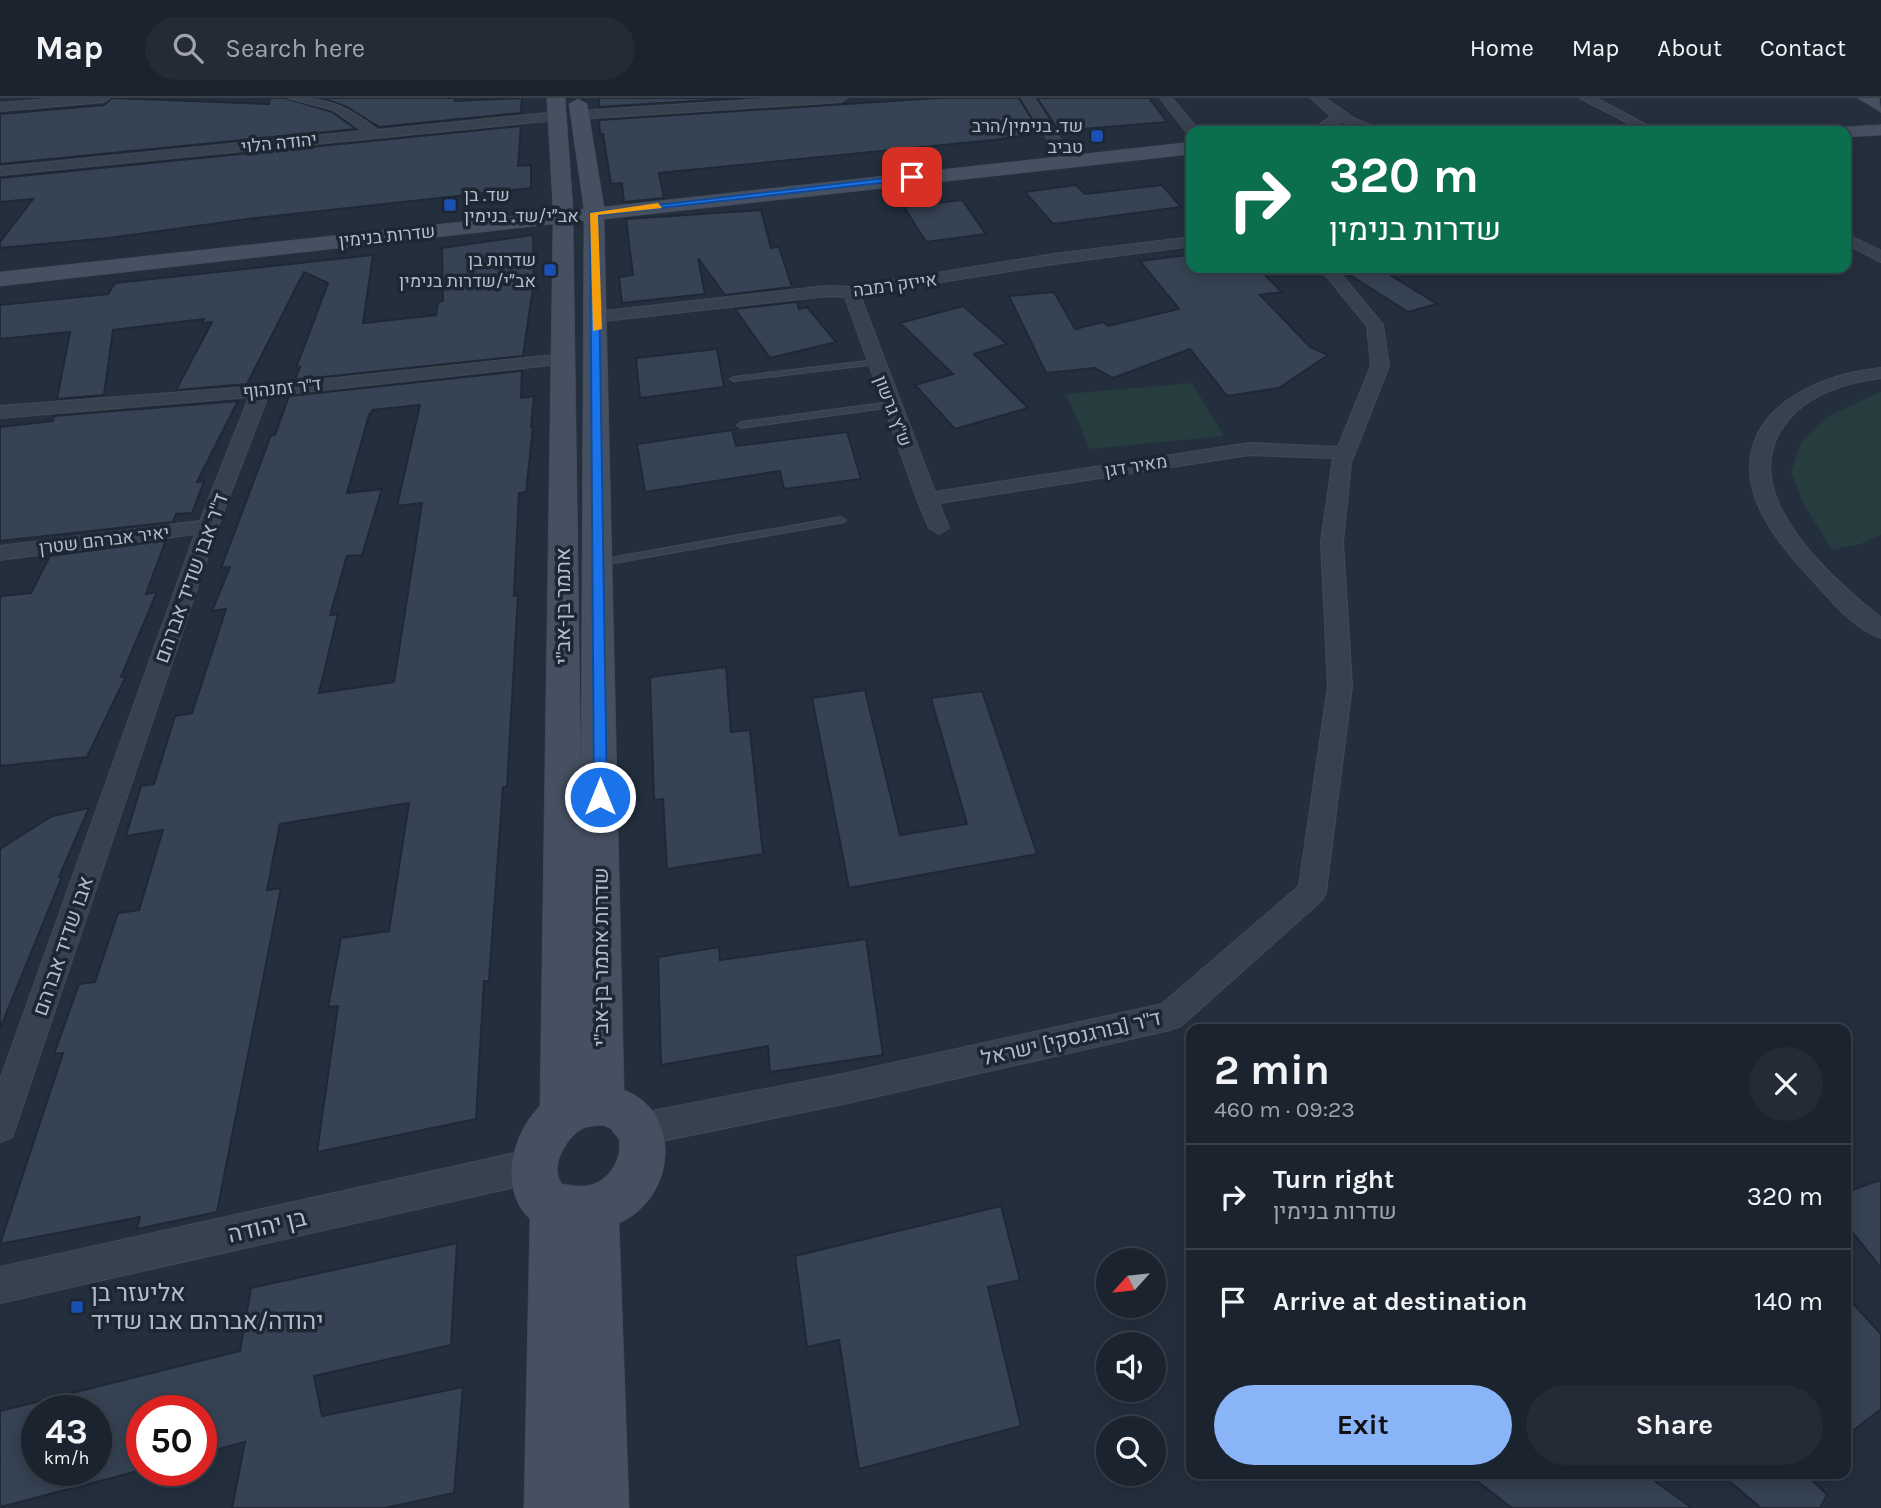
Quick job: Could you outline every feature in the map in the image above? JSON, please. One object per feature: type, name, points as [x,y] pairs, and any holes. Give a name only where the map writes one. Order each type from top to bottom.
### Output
[{"type":"main road","points":[[1867,98],[1881,107]]},
{"type":"main road","points":[[1873,98],[1881,102]]},
{"type":"main road","name":"שדרות אתמר בן-אב\"י","points":[[568,107],[594,205],[596,317],[598,564],[582,1109]]},
{"type":"main road","name":"אתמר בן-אב\"י","points":[[568,107],[563,208],[563,359],[582,1109]]},
{"type":"main road","points":[[1851,132],[1881,130]]},
{"type":"main road","name":"שדרות בנימין","points":[[0,261],[594,205],[1063,153],[1186,143]]},
{"type":"main road","points":[[1851,145],[1881,144]]},
{"type":"main road","name":"שדרות בנימין","points":[[0,279],[563,208]]},
{"type":"main road","points":[[561,1195],[616,1200],[634,1182],[642,1166],[642,1129],[632,1114],[616,1105],[582,1109],[547,1131],[537,1149],[561,1195],[601,1508]]},
{"type":"main road","points":[[552,1508],[561,1195]]},
{"type":"street","points":[[0,107],[104,98]]},
{"type":"street","points":[[294,98],[337,107],[375,134]]},
{"type":"street","name":"יהודה הלוי","points":[[0,171],[375,134],[568,107],[841,98]]},
{"type":"street","points":[[1028,98],[1063,153]]},
{"type":"street","points":[[1166,98],[1186,134]]},
{"type":"street","points":[[1318,98],[1335,112],[1360,126]]},
{"type":"street","points":[[1586,98],[1642,126]]},
{"type":"street","points":[[1328,126],[1335,123],[1338,117],[1335,112]]},
{"type":"street","points":[[1851,241],[1881,257]]},
{"type":"street","name":"אייזק רמבה","points":[[596,317],[827,291],[851,292],[1054,259],[1186,242]]},
{"type":"street","name":"ד\"ר [בורגנסקי] ישראל","points":[[642,1129],[842,1089],[1170,1016],[1312,892],[1340,686],[1332,542],[1341,463],[1380,366],[1375,325],[1332,273]]},
{"type":"street","name":"ש\"ץ גרשון","points":[[851,292],[890,405],[939,527]]},
{"type":"street","name":"ד\"ר זמנהוף","points":[[0,412],[261,391],[563,359]]},
{"type":"street","points":[[1881,373],[1825,386],[1797,400],[1771,424],[1760,447],[1759,471],[1770,507],[1798,552],[1839,597],[1881,630]]},
{"type":"street","name":"ד\"ר אבו שדיד אברהם","points":[[125,766],[208,526],[261,391]]},
{"type":"street","name":"מאיר דגן","points":[[927,499],[1248,449],[1345,453]]},
{"type":"street","name":"יאיר אברהם שטרן","points":[[0,553],[208,526]]},
{"type":"street","name":"אבו שדיד אברהם","points":[[0,1126],[125,766]]},
{"type":"street","name":"בן יהודה","points":[[0,1285],[561,1195]]},
{"type":"lane","points":[[734,379],[875,362]]},
{"type":"lane","points":[[741,425],[890,405]]},
{"type":"lane","points":[[598,564],[841,520]]},
{"type":"green space","points":[[1192,383],[1224,436],[1090,449],[1066,394]]},
{"type":"green space","points":[[1881,392],[1881,535],[1860,544],[1832,550],[1803,503],[1791,472],[1801,442],[1828,416]]},
{"type":"building","points":[[112,98],[269,104],[270,98],[285,98],[332,112],[356,129],[0,164],[0,114],[104,105]]},
{"type":"building","points":[[322,98],[454,98],[455,101],[522,98],[521,113],[379,127],[347,107]]},
{"type":"building","points":[[599,98],[743,98],[599,107]]},
{"type":"building","points":[[939,98],[1019,98],[1040,133],[994,140],[659,173],[664,198],[624,202],[622,183],[611,184],[603,134],[600,134],[599,120]]},
{"type":"building","points":[[1037,98],[1149,98],[1167,122],[1059,131]]},
{"type":"building","points":[[521,126],[518,166],[531,165],[531,188],[248,219],[109,238],[0,248],[0,242],[33,199],[0,202],[0,178]]},
{"type":"building","points":[[1076,185],[1085,194],[1162,185],[1181,207],[1053,224],[1025,192]]},
{"type":"building","points":[[962,200],[986,234],[926,242],[904,207]]},
{"type":"building","points":[[761,210],[771,248],[779,247],[792,287],[725,295],[698,258],[705,294],[622,303],[619,277],[633,275],[626,219]]},
{"type":"building","points":[[533,235],[534,281],[523,356],[295,380],[300,367],[296,368],[328,283],[304,272],[247,384],[176,390],[212,322],[202,323],[204,319],[113,330],[104,395],[57,399],[70,332],[0,339],[0,305],[108,294],[115,283],[373,255],[363,323],[436,315],[438,302],[443,301],[442,248]]},
{"type":"building","points":[[1186,255],[1186,273],[1263,273],[1282,292],[1260,295],[1310,347],[1328,355],[1279,388],[1227,396],[1190,349],[1113,378],[1095,368],[1046,373],[1009,296],[1054,292],[1075,329],[1103,322],[1108,326],[1179,309],[1140,261]]},
{"type":"building","points":[[1347,273],[1387,273],[1437,304],[1408,312]]},
{"type":"building","points":[[797,302],[799,309],[807,307],[836,342],[770,358],[735,309]]},
{"type":"building","points":[[963,306],[1007,344],[974,354],[1028,408],[955,429],[915,385],[953,374],[900,323]]},
{"type":"building","points":[[717,349],[724,387],[640,398],[636,358]]},
{"type":"building","points":[[522,371],[521,398],[534,396],[526,492],[519,493],[514,596],[518,595],[507,787],[503,787],[489,981],[484,981],[476,1119],[317,1152],[338,1006],[328,1007],[341,938],[389,931],[409,803],[280,824],[267,890],[281,888],[217,1212],[137,1229],[140,1217],[0,1244],[63,1053],[54,1054],[79,984],[95,982],[118,913],[139,910],[163,830],[126,836],[141,786],[154,784],[175,716],[192,713],[226,609],[212,611],[230,567],[221,568],[271,435],[275,435],[289,396]],"holes":[[[420,405],[397,506],[422,503],[394,682],[319,693],[338,614],[330,615],[347,556],[362,555],[382,489],[347,493],[369,415],[373,410]]]},
{"type":"building","points":[[238,401],[197,482],[204,481],[192,513],[176,514],[173,522],[0,541],[0,427],[53,421],[54,416]]},
{"type":"building","points":[[732,430],[736,446],[847,432],[861,479],[784,489],[780,471],[645,492],[637,444]]},
{"type":"building","points":[[166,540],[146,594],[157,592],[121,677],[126,676],[87,757],[0,766],[0,596],[31,593],[50,556]]},
{"type":"building","points":[[726,667],[731,732],[750,730],[763,854],[667,869],[663,799],[654,800],[650,677]]},
{"type":"building","points":[[865,690],[900,835],[967,824],[931,698],[982,691],[1037,854],[849,888],[812,698]]},
{"type":"building","points":[[89,808],[0,1029],[0,849],[52,816]]},
{"type":"building","points":[[866,939],[883,1055],[770,1072],[768,1046],[661,1065],[658,957],[719,947],[720,960]]},
{"type":"building","points":[[1881,1180],[1881,1268],[1851,1230],[1851,1190]]},
{"type":"building","points":[[1001,1206],[1020,1280],[988,1287],[1021,1426],[859,1469],[839,1340],[807,1347],[795,1256]]},
{"type":"building","points":[[457,1243],[451,1345],[314,1376],[322,1416],[463,1387],[454,1493],[385,1508],[232,1508],[245,1442],[217,1450],[217,1395],[126,1395],[126,1474],[112,1478],[112,1395],[64,1395],[240,1351],[251,1288]]},
{"type":"building","points":[[1851,1301],[1881,1334],[1881,1409],[1851,1432]]},
{"type":"building","points":[[21,1406],[21,1486],[81,1486],[0,1507],[0,1411]]},
{"type":"building","points":[[1474,1479],[1652,1479],[1692,1508],[1512,1508]]},
{"type":"building","points":[[1727,1479],[1811,1479],[1827,1495],[1820,1508],[1761,1508]]},
{"type":"slow traffic","points":[[596,329],[594,213],[658,206]]},
{"type":"place","name":"שד. בנימין/הרב טביב","points":[[1097,136]]},
{"type":"place","name":"שד. בן אב״י/שד. בנימין","points":[[450,205]]},
{"type":"place","name":"שדרות בן אב״י/שדרות בנימין","points":[[550,270]]},
{"type":"place","name":"אליעזר בן יהודה/אברהם אבו שדיד","points":[[77,1307]]},
{"type":"route","points":[[600,797],[594,213],[912,177]]}]
